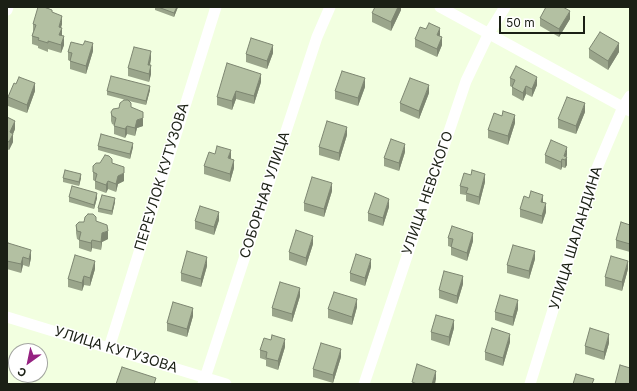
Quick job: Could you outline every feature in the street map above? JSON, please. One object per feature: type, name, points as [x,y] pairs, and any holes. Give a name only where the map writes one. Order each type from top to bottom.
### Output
[{"type":"street","name":"ПЕРЕУЛОК КУТУЗОВА","points":[[109,348],[216,7]]},
{"type":"street","name":"СОБОРНАЯ УЛИЦА","points":[[204,381],[317,37],[330,7]]},
{"type":"street","points":[[440,7],[627,109]]},
{"type":"street","name":"УЛИЦА НЕВСКОГО","points":[[364,384],[466,81],[489,33],[505,7]]},
{"type":"street","name":"УЛИЦА ШАЛАНДИНА","points":[[530,384],[597,168],[627,109],[630,96]]},
{"type":"street","name":"УЛИЦА КУТУЗОВА","points":[[7,317],[109,348],[204,381],[226,384]]},
{"type":"building","points":[[38,7],[44,7],[52,10],[52,12],[62,16],[59,27],[62,28],[59,35],[64,36],[61,45],[38,40],[39,38],[32,36],[36,25],[33,24]]},
{"type":"building","points":[[158,7],[177,7],[174,13]]},
{"type":"building","points":[[375,7],[398,7],[391,22],[372,13]]},
{"type":"building","points":[[546,7],[563,7],[570,11],[559,29],[540,18]]},
{"type":"building","points":[[429,23],[440,28],[437,35],[442,37],[437,49],[415,39],[420,27],[426,29]]},
{"type":"building","points":[[600,32],[619,43],[608,61],[589,49]]},
{"type":"building","points":[[251,38],[273,45],[267,61],[246,54]]},
{"type":"building","points":[[85,41],[93,43],[86,66],[70,61],[72,53],[68,52],[71,42],[83,45]]},
{"type":"building","points":[[134,47],[151,51],[148,65],[151,65],[149,74],[128,68]]},
{"type":"building","points":[[227,63],[261,74],[254,96],[236,91],[232,101],[217,97]]},
{"type":"building","points":[[516,66],[537,77],[532,89],[526,86],[523,93],[512,87],[515,80],[510,78]]},
{"type":"building","points":[[342,71],[365,78],[358,98],[335,91]]},
{"type":"building","points":[[111,76],[150,86],[146,101],[107,91]]},
{"type":"building","points":[[19,77],[35,83],[27,105],[8,97],[14,83],[16,84]]},
{"type":"building","points":[[410,78],[429,85],[419,111],[400,103]]},
{"type":"building","points":[[567,97],[585,103],[576,126],[558,119]]},
{"type":"building","points":[[124,100],[128,100],[131,103],[131,107],[143,112],[143,118],[137,120],[135,128],[127,126],[125,129],[114,126],[116,118],[112,116],[111,112],[113,109],[119,108],[120,103]]},
{"type":"building","points":[[503,111],[515,115],[508,136],[488,130],[494,113],[502,116]]},
{"type":"building","points":[[7,117],[15,121],[10,132],[13,134],[9,142],[7,141]]},
{"type":"building","points":[[327,121],[347,127],[339,153],[319,147]]},
{"type":"building","points":[[101,134],[133,143],[130,154],[98,146]]},
{"type":"building","points":[[391,139],[405,144],[399,163],[384,158]]},
{"type":"building","points":[[551,140],[567,147],[564,156],[567,157],[565,160],[562,159],[561,162],[545,155]]},
{"type":"building","points":[[217,146],[231,150],[228,158],[234,160],[230,174],[204,166],[209,152],[215,154]]},
{"type":"building","points":[[105,155],[112,159],[112,163],[124,167],[124,173],[118,176],[116,184],[108,181],[106,185],[95,181],[97,174],[93,172],[93,166],[96,163],[100,163]]},
{"type":"building","points":[[65,170],[81,174],[79,182],[63,178]]},
{"type":"building","points":[[472,170],[485,174],[479,197],[466,193],[468,188],[460,186],[464,173],[471,175]]},
{"type":"building","points":[[312,177],[332,183],[324,209],[304,203]]},
{"type":"building","points":[[72,186],[97,193],[94,205],[69,197]]},
{"type":"building","points":[[531,191],[543,195],[541,202],[546,203],[542,216],[520,209],[524,196],[529,198]]},
{"type":"building","points":[[375,193],[389,199],[383,218],[368,213]]},
{"type":"building","points":[[102,195],[115,198],[112,211],[98,208]]},
{"type":"building","points":[[200,206],[219,212],[214,227],[195,221]]},
{"type":"building","points":[[88,214],[93,214],[96,217],[96,221],[107,225],[108,231],[102,233],[101,242],[92,240],[91,243],[79,240],[81,232],[77,231],[76,225],[79,222],[84,222],[85,217]]},
{"type":"building","points":[[621,222],[630,225],[630,244],[616,240]]},
{"type":"building","points":[[452,226],[473,233],[467,253],[451,247],[453,239],[448,238]]},
{"type":"building","points":[[296,230],[313,236],[306,258],[289,252]]},
{"type":"building","points":[[8,243],[31,250],[29,259],[23,257],[21,264],[7,261]]},
{"type":"building","points":[[513,245],[535,251],[529,271],[507,265]]},
{"type":"building","points":[[187,251],[207,257],[201,279],[181,273]]},
{"type":"building","points":[[356,254],[371,259],[365,278],[350,273]]},
{"type":"building","points":[[75,255],[95,261],[90,278],[84,276],[82,283],[68,279]]},
{"type":"building","points":[[611,256],[628,261],[622,282],[605,277]]},
{"type":"building","points":[[444,271],[463,276],[457,296],[439,290]]},
{"type":"building","points":[[280,282],[300,288],[292,314],[272,308]]},
{"type":"building","points":[[334,292],[357,299],[352,317],[328,309]]},
{"type":"building","points":[[500,295],[518,300],[513,317],[495,312]]},
{"type":"building","points":[[173,302],[193,308],[187,329],[167,323]]},
{"type":"building","points":[[436,315],[454,320],[449,337],[431,332]]},
{"type":"building","points":[[492,328],[510,334],[503,358],[485,352]]},
{"type":"building","points":[[590,328],[609,334],[604,352],[585,346]]},
{"type":"building","points":[[272,335],[285,339],[278,361],[266,358],[267,352],[260,350],[264,338],[271,340]]},
{"type":"building","points":[[321,343],[341,349],[333,375],[313,369]]},
{"type":"building","points":[[417,364],[436,371],[432,384],[417,384],[412,382]]},
{"type":"building","points":[[620,365],[630,368],[630,384],[615,384]]},
{"type":"building","points":[[122,367],[156,378],[154,384],[116,384]]},
{"type":"building","points":[[576,374],[594,379],[592,384],[573,384]]}]
